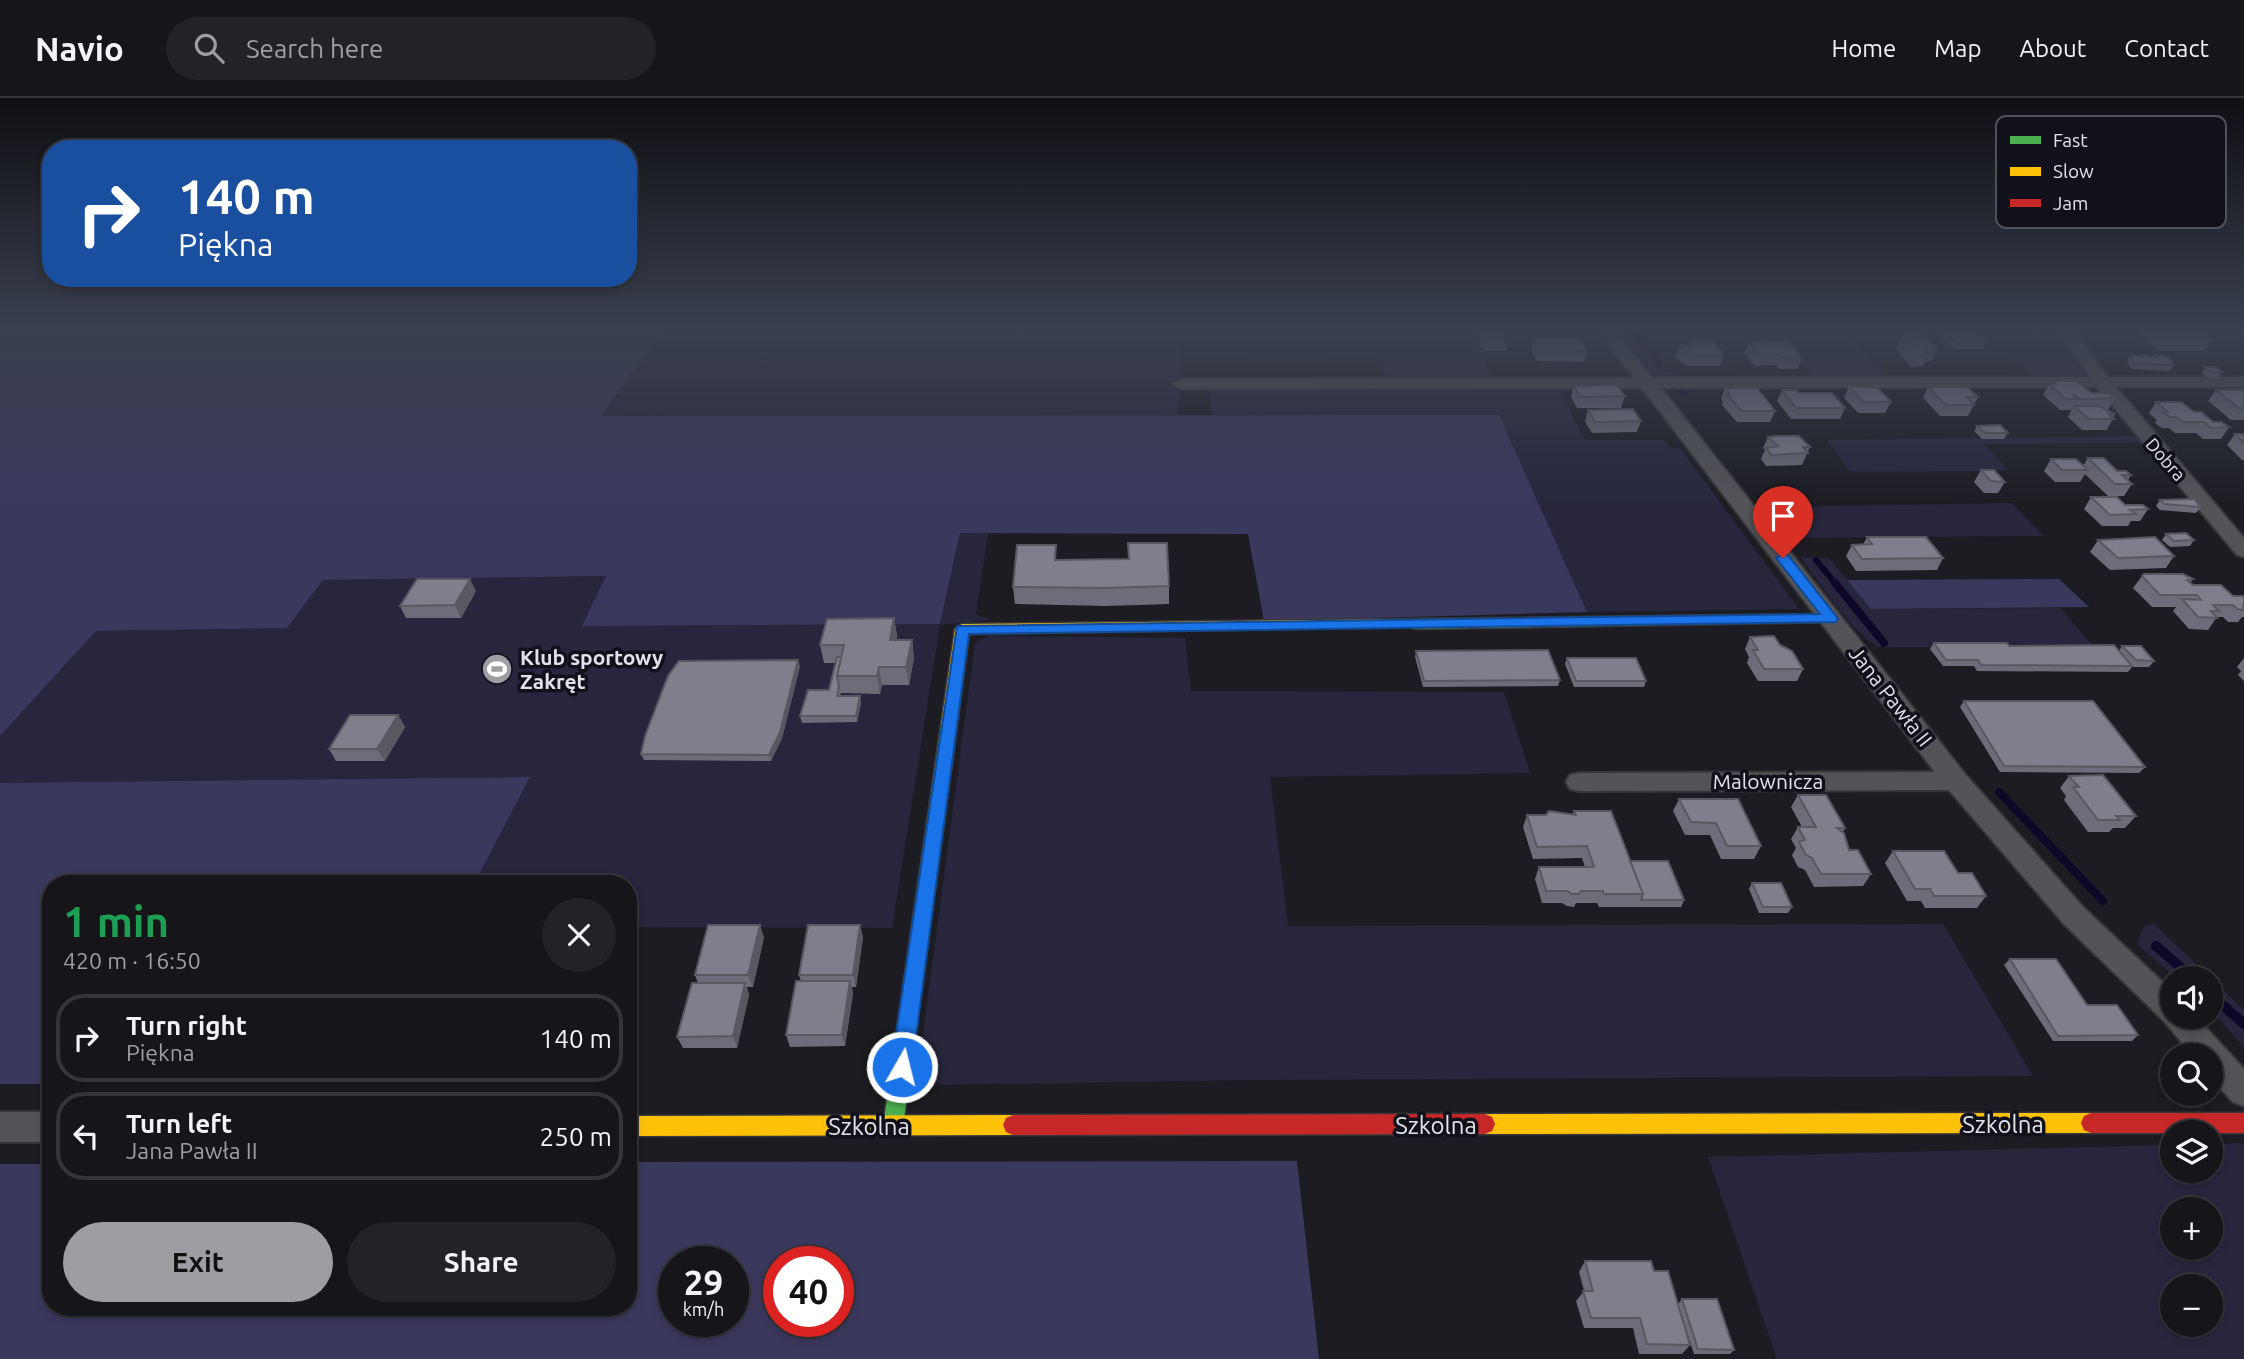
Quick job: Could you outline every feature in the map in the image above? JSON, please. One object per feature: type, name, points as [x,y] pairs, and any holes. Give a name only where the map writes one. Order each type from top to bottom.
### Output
[{"type":"street","name":"Jana Pawła II","points":[[1653,389],[1956,781],[2074,916],[2160,999]]},
{"type":"street","name":"Dobra","points":[[2108,389],[2244,551]]},
{"type":"street","points":[[894,1126],[962,629],[1831,619]]},
{"type":"street","name":"Malownicza","points":[[1579,782],[1956,781]]},
{"type":"street","points":[[2188,1029],[2244,1092]]},
{"type":"street","name":"Szkolna","points":[[637,1126],[2244,1123]]},
{"type":"street","points":[[0,1127],[42,1127]]},
{"type":"shaded area","points":[[0,389],[621,389],[601,416],[1499,415],[1587,612],[1264,621],[1248,534],[960,533],[940,624],[582,626],[606,576],[323,580],[287,628],[96,631],[0,736]]},
{"type":"shaded area","points":[[620,389],[1181,389],[1178,415],[600,416]]},
{"type":"shaded area","points":[[1558,389],[1585,440],[1664,440],[1671,449],[1680,448],[1799,609],[1587,612],[1499,415],[1212,417],[1209,390]]},
{"type":"shaded area","points":[[2136,436],[2142,443],[1984,444],[2008,470],[1987,471],[1850,472],[1827,440]]},
{"type":"shaded area","points":[[2012,503],[2044,536],[1784,538],[1762,507]]},
{"type":"shaded area","name":"Klub sportowy Zakręt","points":[[960,533],[988,533],[976,614],[990,620],[940,625],[892,928],[637,927],[637,875],[479,875],[530,777],[0,783],[0,736],[96,631],[287,628],[323,580],[606,576],[583,626],[940,624]]},
{"type":"shaded area","points":[[1800,557],[1829,558],[1871,609],[2060,608],[2094,647],[1879,647],[1848,620]]},
{"type":"shaded area","points":[[2059,579],[2089,607],[1871,609],[1847,580]]},
{"type":"shaded area","points":[[987,636],[1185,638],[1191,691],[1504,692],[1530,773],[1270,777],[1288,926],[1943,924],[2033,1076],[1250,1080],[928,1085],[927,1080],[917,1079],[975,643]]},
{"type":"shaded area","points":[[530,777],[479,875],[42,875],[42,1084],[0,1084],[0,783]]},
{"type":"shaded area","points":[[2154,924],[2198,966],[2162,966],[2137,944],[2144,926]]},
{"type":"shaded area","points":[[2223,990],[2244,1010],[2244,1047],[2223,1024]]},
{"type":"shaded area","points":[[2244,1143],[2244,1359],[1777,1359],[1708,1157],[2160,1145],[2160,1183],[2223,1183],[2223,1144]]},
{"type":"shaded area","points":[[1297,1161],[1319,1359],[0,1359],[0,1164],[42,1164],[42,1316],[637,1316],[637,1162]]},
{"type":"building","points":[[1576,389],[1620,389],[1625,396],[1580,397]]},
{"type":"building","points":[[1726,389],[1758,389],[1775,411],[1742,411],[1726,394],[1730,394]]},
{"type":"building","points":[[1851,389],[1879,389],[1891,402],[1863,402]]},
{"type":"building","points":[[1930,389],[1969,389],[1978,397],[1966,397],[1974,405],[1946,405]]},
{"type":"building","points":[[2054,389],[2086,389],[2091,393],[2108,393],[2115,398],[2081,399],[2072,394],[2078,399],[2066,399]]},
{"type":"building","points":[[1782,390],[1832,393],[1845,408],[1796,408]]},
{"type":"building","points":[[2216,390],[2244,390],[2244,408],[2239,408]]},
{"type":"building","points":[[2156,402],[2181,402],[2194,412],[2201,412],[2213,422],[2221,422],[2229,427],[2211,428],[2204,422],[2182,422],[2176,417],[2169,417],[2163,412],[2168,412]]},
{"type":"building","points":[[2074,406],[2099,406],[2115,414],[2109,414],[2114,419],[2089,419]]},
{"type":"building","points":[[1633,409],[1641,421],[1595,422],[1588,410]]},
{"type":"building","points":[[2000,425],[2008,433],[1985,433],[1977,426]]},
{"type":"building","points":[[2235,434],[2244,434],[2244,443]]},
{"type":"building","points":[[1799,436],[1810,447],[1803,447],[1808,453],[1771,455],[1766,448],[1778,446],[1768,437]]},
{"type":"building","points":[[2088,458],[2104,458],[2117,471],[2126,471],[2131,475],[2122,475],[2132,484],[2115,484]]},
{"type":"building","points":[[2051,459],[2076,459],[2088,470],[2062,470]]},
{"type":"building","points":[[1981,470],[1994,470],[2005,482],[1991,481]]},
{"type":"building","points":[[2091,497],[2117,497],[2125,505],[2143,505],[2148,509],[2130,510],[2136,514],[2110,515]]},
{"type":"building","points":[[2194,499],[2201,507],[2164,504],[2160,500]]},
{"type":"building","points":[[2186,533],[2194,540],[2174,541],[2166,534]]},
{"type":"building","points":[[1867,537],[1926,537],[1943,558],[1862,559],[1852,545],[1872,544]]},
{"type":"building","points":[[2155,537],[2174,556],[2118,558],[2098,540]]},
{"type":"building","points":[[1128,543],[1167,543],[1169,586],[1013,587],[1017,545],[1056,545],[1055,560],[1129,559]]},
{"type":"building","points":[[2183,574],[2193,579],[2187,580],[2193,585],[2221,585],[2233,596],[2244,596],[2244,610],[2233,605],[2213,605],[2219,611],[2211,611],[2217,618],[2198,617],[2182,599],[2201,600],[2197,595],[2160,595],[2142,576]]},
{"type":"building","points":[[417,579],[470,579],[455,605],[400,606]]},
{"type":"building","points":[[894,618],[890,640],[912,640],[906,667],[879,667],[877,676],[837,676],[844,645],[820,645],[827,619]]},
{"type":"building","points":[[1774,636],[1780,645],[1792,651],[1803,669],[1764,669],[1753,650],[1758,650],[1750,637]]},
{"type":"building","points":[[1934,643],[2007,643],[2009,646],[2114,645],[2132,666],[1981,665],[1978,660],[1946,660]]},
{"type":"building","points":[[2122,646],[2141,646],[2154,661],[2136,660]]},
{"type":"building","points":[[1548,650],[1560,680],[1424,681],[1416,651]]},
{"type":"building","points":[[837,657],[841,657],[837,696],[860,696],[856,716],[800,716],[808,690],[829,690]]},
{"type":"building","points":[[1567,658],[1636,658],[1646,681],[1576,681]]},
{"type":"building","points":[[798,660],[780,732],[769,755],[641,754],[645,736],[668,676],[679,661]]},
{"type":"building","points":[[1964,701],[2093,701],[2145,767],[2004,766]]},
{"type":"building","points":[[350,715],[398,715],[377,749],[329,749]]},
{"type":"building","points":[[2103,775],[2136,816],[2116,816],[2120,820],[2098,820],[2073,787],[2079,787],[2069,776]]},
{"type":"building","points":[[1798,795],[1826,795],[1845,828],[1837,828],[1844,833],[1849,850],[1858,850],[1871,874],[1821,874],[1799,842],[1805,840],[1798,827],[1816,827]]},
{"type":"building","points":[[1679,799],[1738,799],[1761,846],[1727,846],[1716,823],[1691,822]]},
{"type":"building","points":[[1549,811],[1576,815],[1574,811],[1611,811],[1643,894],[1581,891],[1579,894],[1572,894],[1567,891],[1546,891],[1539,867],[1594,867],[1587,846],[1537,847],[1527,815],[1546,815]]},
{"type":"building","points":[[1893,851],[1944,851],[1958,873],[1972,873],[1986,896],[1934,896],[1930,889],[1915,889]]},
{"type":"building","points":[[1630,861],[1668,861],[1684,900],[1641,900],[1643,894]]},
{"type":"building","points":[[1752,883],[1781,883],[1792,907],[1763,907]]},
{"type":"building","points":[[708,925],[760,925],[748,975],[695,975]]},
{"type":"building","points":[[808,925],[860,925],[853,975],[799,975]]},
{"type":"building","points":[[2010,959],[2056,959],[2087,1005],[2117,1005],[2138,1035],[2058,1036]]},
{"type":"building","points":[[796,981],[850,981],[842,1035],[786,1035]]},
{"type":"building","points":[[692,983],[745,983],[733,1036],[677,1037]]},
{"type":"building","points":[[1585,1261],[1651,1261],[1654,1271],[1668,1271],[1690,1345],[1647,1344],[1640,1318],[1591,1318],[1583,1291],[1593,1291]]},
{"type":"building","points":[[1682,1299],[1717,1299],[1734,1350],[1698,1349]]},
{"type":"waterway","points":[[1680,389],[1683,393]]},
{"type":"waterway","points":[[1774,510],[1797,537]]},
{"type":"waterway","points":[[1816,560],[1836,584]]},
{"type":"waterway","points":[[1835,583],[1884,643]]},
{"type":"waterway","points":[[1999,792],[2103,901]]},
{"type":"waterway","points":[[2156,946],[2179,966]]},
{"type":"waterway","points":[[2223,1005],[2244,1024]]},
{"type":"traffic: fast","points":[[1414,624],[1831,619]]},
{"type":"traffic: fast","points":[[893,1126],[949,725]]},
{"type":"traffic: slow","points":[[949,725],[962,629],[1414,624]]},
{"type":"traffic: slow","points":[[1485,1124],[2091,1123]]},
{"type":"traffic: slow","points":[[637,1126],[1013,1125]]},
{"type":"traffic: jam","points":[[2091,1123],[2244,1123]]},
{"type":"traffic: jam","points":[[1013,1125],[1485,1124]]},
{"type":"place","name":"Klub sportowy Zakręt","points":[[497,669]]},
{"type":"route","points":[[902,1067],[962,629],[1831,619],[1783,558]]}]
